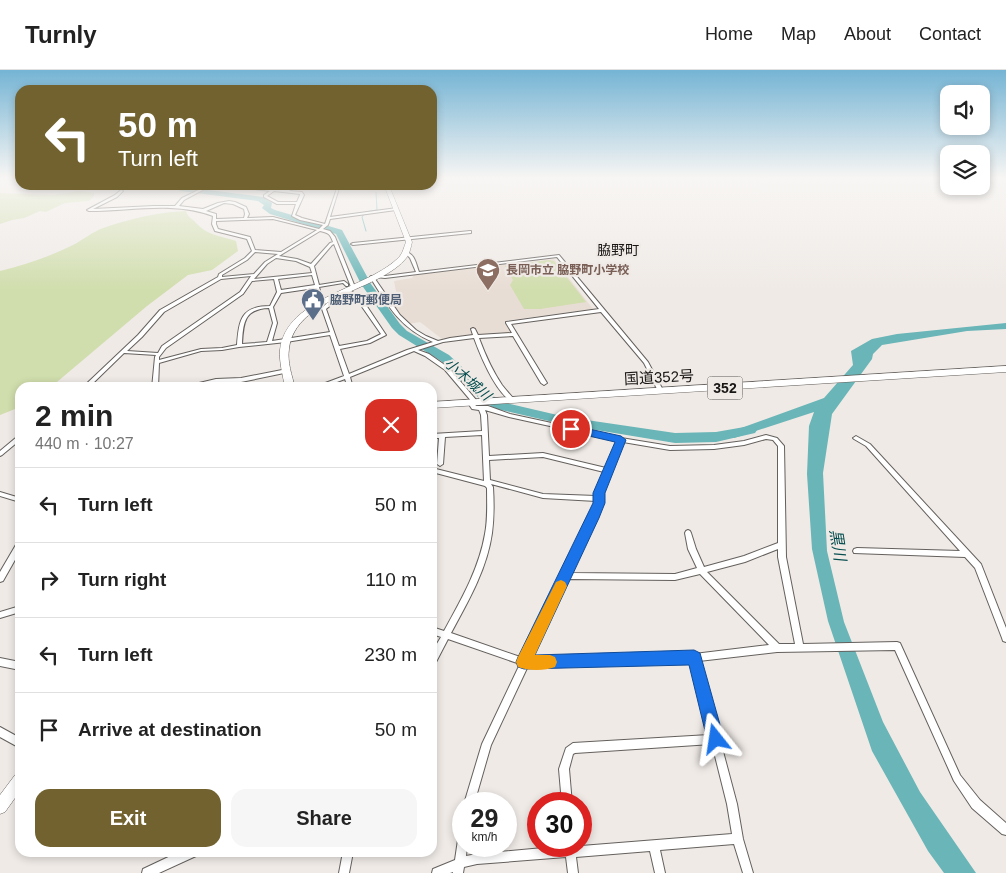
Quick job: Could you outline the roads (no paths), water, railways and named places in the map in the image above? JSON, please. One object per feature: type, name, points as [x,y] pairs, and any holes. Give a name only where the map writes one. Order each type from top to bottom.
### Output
[{"type":"highway","points":[[289,382],[284,357],[286,341],[294,327],[310,311],[324,301],[396,264],[407,253],[409,245],[398,215]]},
{"type":"highway","name":"国道352号","points":[[437,405],[476,404],[509,400],[1006,369]]},
{"type":"main road","points":[[0,807],[15,787]]},
{"type":"street","points":[[215,215],[214,224],[216,230],[249,238],[254,250]]},
{"type":"street","points":[[294,215],[323,227],[331,234],[351,288]]},
{"type":"street","points":[[155,382],[158,354],[164,347],[242,293],[254,275],[275,257],[323,227],[328,218],[349,215]]},
{"type":"street","points":[[215,220],[273,218],[323,227]]},
{"type":"street","points":[[353,244],[470,232]]},
{"type":"street","points":[[320,298],[312,266],[334,243]]},
{"type":"street","points":[[254,250],[282,253]]},
{"type":"street","points":[[220,278],[220,275],[246,259],[254,250]]},
{"type":"street","points":[[407,253],[412,257],[418,273]]},
{"type":"street","points":[[373,277],[558,256],[651,370],[661,392]]},
{"type":"street","points":[[275,257],[297,260],[312,266]]},
{"type":"street","points":[[250,280],[313,274]]},
{"type":"street","points":[[91,382],[124,352],[162,311],[220,278],[254,275]]},
{"type":"street","points":[[373,277],[406,326],[436,342]]},
{"type":"street","points":[[268,343],[275,323],[271,307],[278,292],[276,278]]},
{"type":"street","points":[[278,292],[344,282],[351,288],[384,335],[368,342],[337,348]]},
{"type":"street","points":[[349,382],[323,309],[351,288]]},
{"type":"street","points":[[239,346],[242,322],[250,312],[254,309],[271,307]]},
{"type":"street","points":[[544,383],[508,323],[603,310]]},
{"type":"street","points":[[473,329],[496,382],[509,400]]},
{"type":"street","points":[[157,362],[200,350],[286,341],[332,333]]},
{"type":"street","points":[[334,382],[436,342],[515,334]]},
{"type":"street","points":[[416,349],[446,369],[456,382],[473,397],[485,433],[487,480],[490,487],[491,513],[484,557],[475,580],[437,652]]},
{"type":"street","points":[[124,352],[158,354]]},
{"type":"street","points":[[211,382],[241,380],[287,371]]},
{"type":"street","points":[[476,404],[509,415],[621,440],[679,449],[744,443],[766,437],[774,439],[781,446],[781,545],[803,648]]},
{"type":"street","points":[[437,436],[485,433]]},
{"type":"street","points":[[440,464],[442,435]]},
{"type":"street","points":[[856,438],[868,445],[981,570],[997,619],[1006,638]]},
{"type":"street","points":[[473,792],[487,744],[593,518],[600,498],[599,493],[621,440]]},
{"type":"street","points":[[0,454],[15,441]]},
{"type":"street","points":[[486,458],[542,455],[608,471]]},
{"type":"street","points":[[437,471],[487,480],[542,496],[600,498]]},
{"type":"street","points":[[0,494],[15,498]]},
{"type":"street","points":[[688,533],[692,549],[702,571],[777,648]]},
{"type":"street","points":[[565,576],[675,577],[745,559],[781,545]]},
{"type":"street","points":[[857,551],[967,554]]},
{"type":"street","points":[[0,579],[15,554]]},
{"type":"street","points":[[0,616],[15,611]]},
{"type":"street","points":[[437,632],[524,662],[694,658],[777,648],[897,646],[957,778],[976,804],[1006,830]]},
{"type":"street","points":[[694,658],[716,739],[738,840],[748,873]]},
{"type":"street","points":[[0,662],[15,665]]},
{"type":"street","points":[[0,732],[15,741]]},
{"type":"street","points":[[566,792],[565,762],[569,751],[574,748],[716,739]]},
{"type":"street","points":[[592,848],[738,840]]},
{"type":"street","points":[[654,845],[660,873]]},
{"type":"street","points":[[437,873],[459,868],[477,859],[527,854]]},
{"type":"street","points":[[147,873],[181,857]]},
{"type":"street","points":[[344,873],[347,857]]},
{"type":"street","points":[[571,857],[573,873]]},
{"type":"water","points":[[1006,323],[1006,329],[967,331],[882,345],[873,354],[872,359],[832,414],[823,473],[827,551],[844,622],[883,722],[920,792],[976,873],[944,873],[928,851],[872,751],[828,621],[812,549],[807,474],[809,426],[814,412],[734,438],[730,432],[824,398],[853,365],[851,351],[872,339],[897,334]]},
{"type":"waterway","name":"小木城川","points":[[286,215],[339,232],[366,284],[396,326],[403,333],[445,358],[488,399],[502,406],[566,421],[675,438],[716,437],[750,430]]},
{"type":"waterway","points":[[363,215],[366,231]]},
{"type":"place","name":"長岡市立 脇野町小学校","points":[[488,291]]},
{"type":"place","name":"脇野町郵便局","points":[[313,321]]},
{"type":"district","name":"脇野町","points":[[618,250]]},
{"type":"water label","name":"黒川","points":[[838,545]]}]
